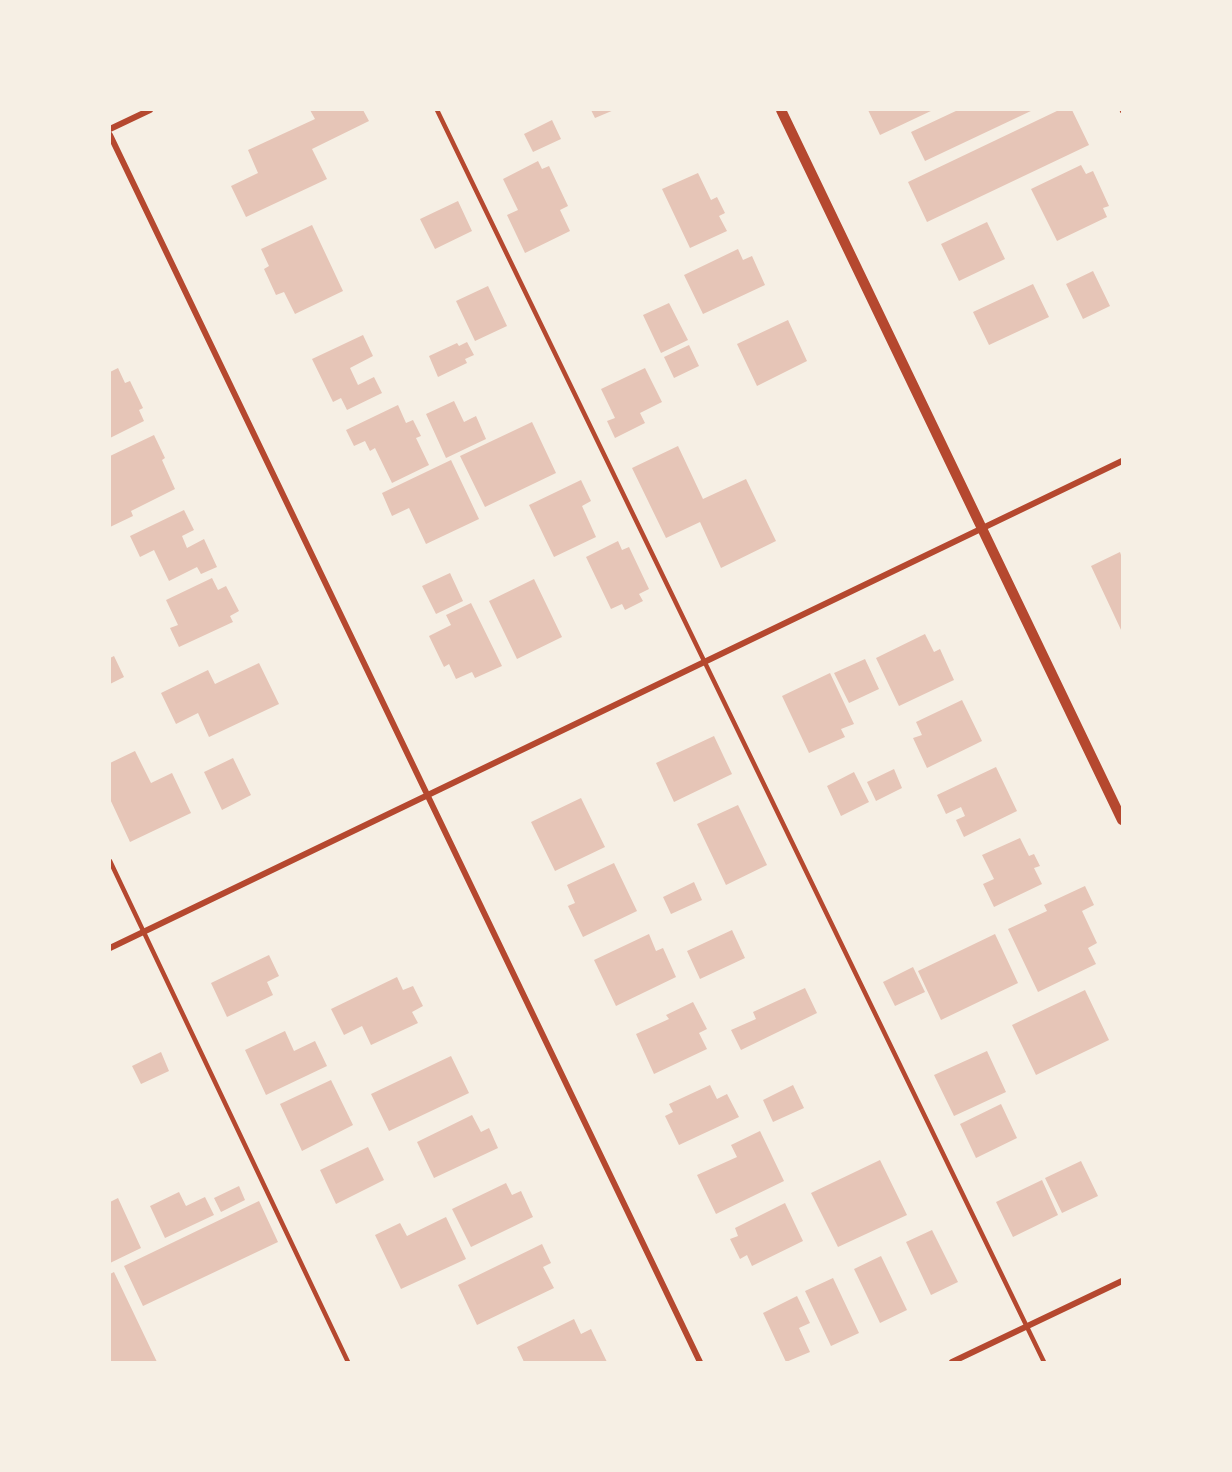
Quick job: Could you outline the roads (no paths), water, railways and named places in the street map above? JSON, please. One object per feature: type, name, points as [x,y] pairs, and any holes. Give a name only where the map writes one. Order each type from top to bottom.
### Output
[{"type":"street","points":[[110,129],[150,110]]},
{"type":"street","points":[[781,110],[1122,820]]},
{"type":"street","points":[[110,135],[700,1362]]},
{"type":"street","points":[[110,948],[1122,461]]},
{"type":"street","points":[[952,1362],[1122,1281]]},
{"type":"lane","points":[[437,110],[1044,1362]]},
{"type":"lane","points":[[110,861],[348,1362]]}]
